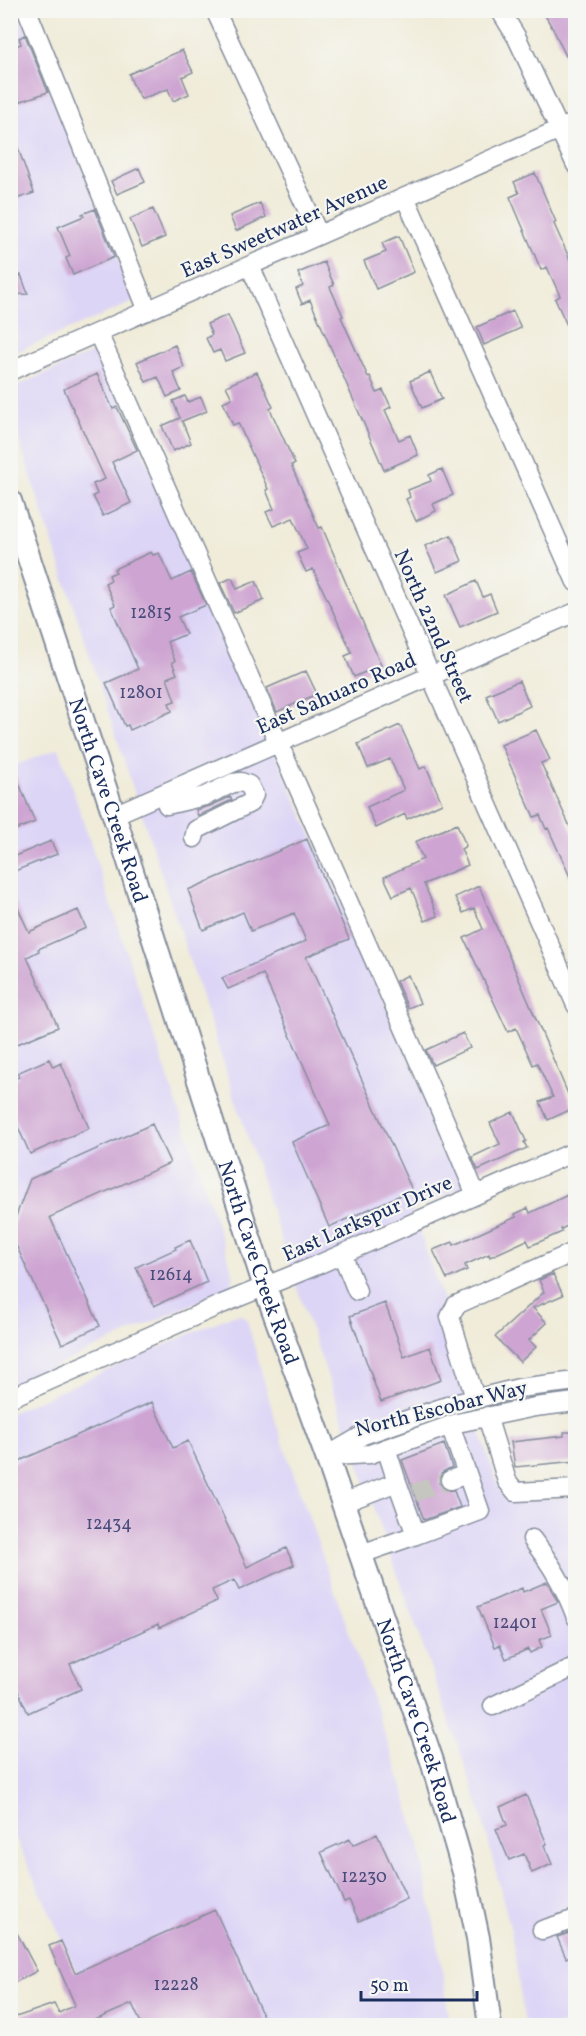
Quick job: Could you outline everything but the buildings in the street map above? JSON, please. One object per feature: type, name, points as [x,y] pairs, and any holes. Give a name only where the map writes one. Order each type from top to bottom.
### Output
[{"type":"main road","name":"North Cave Creek Road","points":[[10,501],[114,815],[265,1287],[327,1456],[432,1761],[464,1872],[478,1938],[490,2025]]},
{"type":"street","points":[[27,10],[148,311]]},
{"type":"street","points":[[215,10],[319,235]]},
{"type":"street","points":[[500,10],[568,126],[576,165]]},
{"type":"street","name":"East Sweetwater Avenue","points":[[10,371],[568,126]]},
{"type":"street","points":[[405,197],[576,582]]},
{"type":"street","name":"North 22nd Street","points":[[250,266],[576,1005]]},
{"type":"street","points":[[98,333],[476,1195]]},
{"type":"street","name":"East Sahuaro Road","points":[[114,815],[576,612]]},
{"type":"street","points":[[167,805],[205,796],[233,783],[241,782],[249,785],[254,795],[250,803],[196,830],[194,838]]},
{"type":"street","name":"East Larkspur Drive","points":[[10,1398],[576,1151]]},
{"type":"street","points":[[475,1398],[450,1317],[456,1305],[576,1251]]},
{"type":"street","points":[[342,1254],[357,1291]]},
{"type":"street","name":"North Escobar Way","points":[[327,1456],[363,1435],[475,1398],[519,1388],[576,1381]]},
{"type":"street","name":"North Escobar Way","points":[[327,1456],[370,1454],[450,1425],[535,1407],[576,1402]]},
{"type":"street","points":[[487,1416],[507,1481],[516,1492],[576,1489]]},
{"type":"street","points":[[361,1554],[480,1511],[450,1425]]},
{"type":"street","points":[[386,1448],[404,1491],[416,1535]]},
{"type":"street","points":[[450,1480],[467,1474]]},
{"type":"street","points":[[343,1503],[404,1491]]},
{"type":"street","points":[[532,1539],[566,1590],[576,1617]]},
{"type":"street","points":[[493,1706],[576,1666]]},
{"type":"street","points":[[542,1930],[576,1919]]},
{"type":"shaded area","points":[[18,10],[136,301],[11,354],[10,11]]},
{"type":"shaded area","points":[[98,350],[466,1186],[412,1210],[444,1303],[437,1306],[501,1494],[521,1499],[575,1497],[575,2025],[525,2025],[511,1931],[479,1806],[305,1312],[11,416],[10,395],[17,386]]},
{"type":"shaded area","points":[[59,748],[234,1276],[228,1288],[11,1386],[11,767]]},
{"type":"shaded area","points":[[233,1315],[241,1315],[247,1320],[275,1420],[402,1784],[419,1845],[441,1959],[450,2025],[101,2025],[11,1828],[10,1413]]},
{"type":"tunnel","points":[[414,1493],[450,1480]]}]
